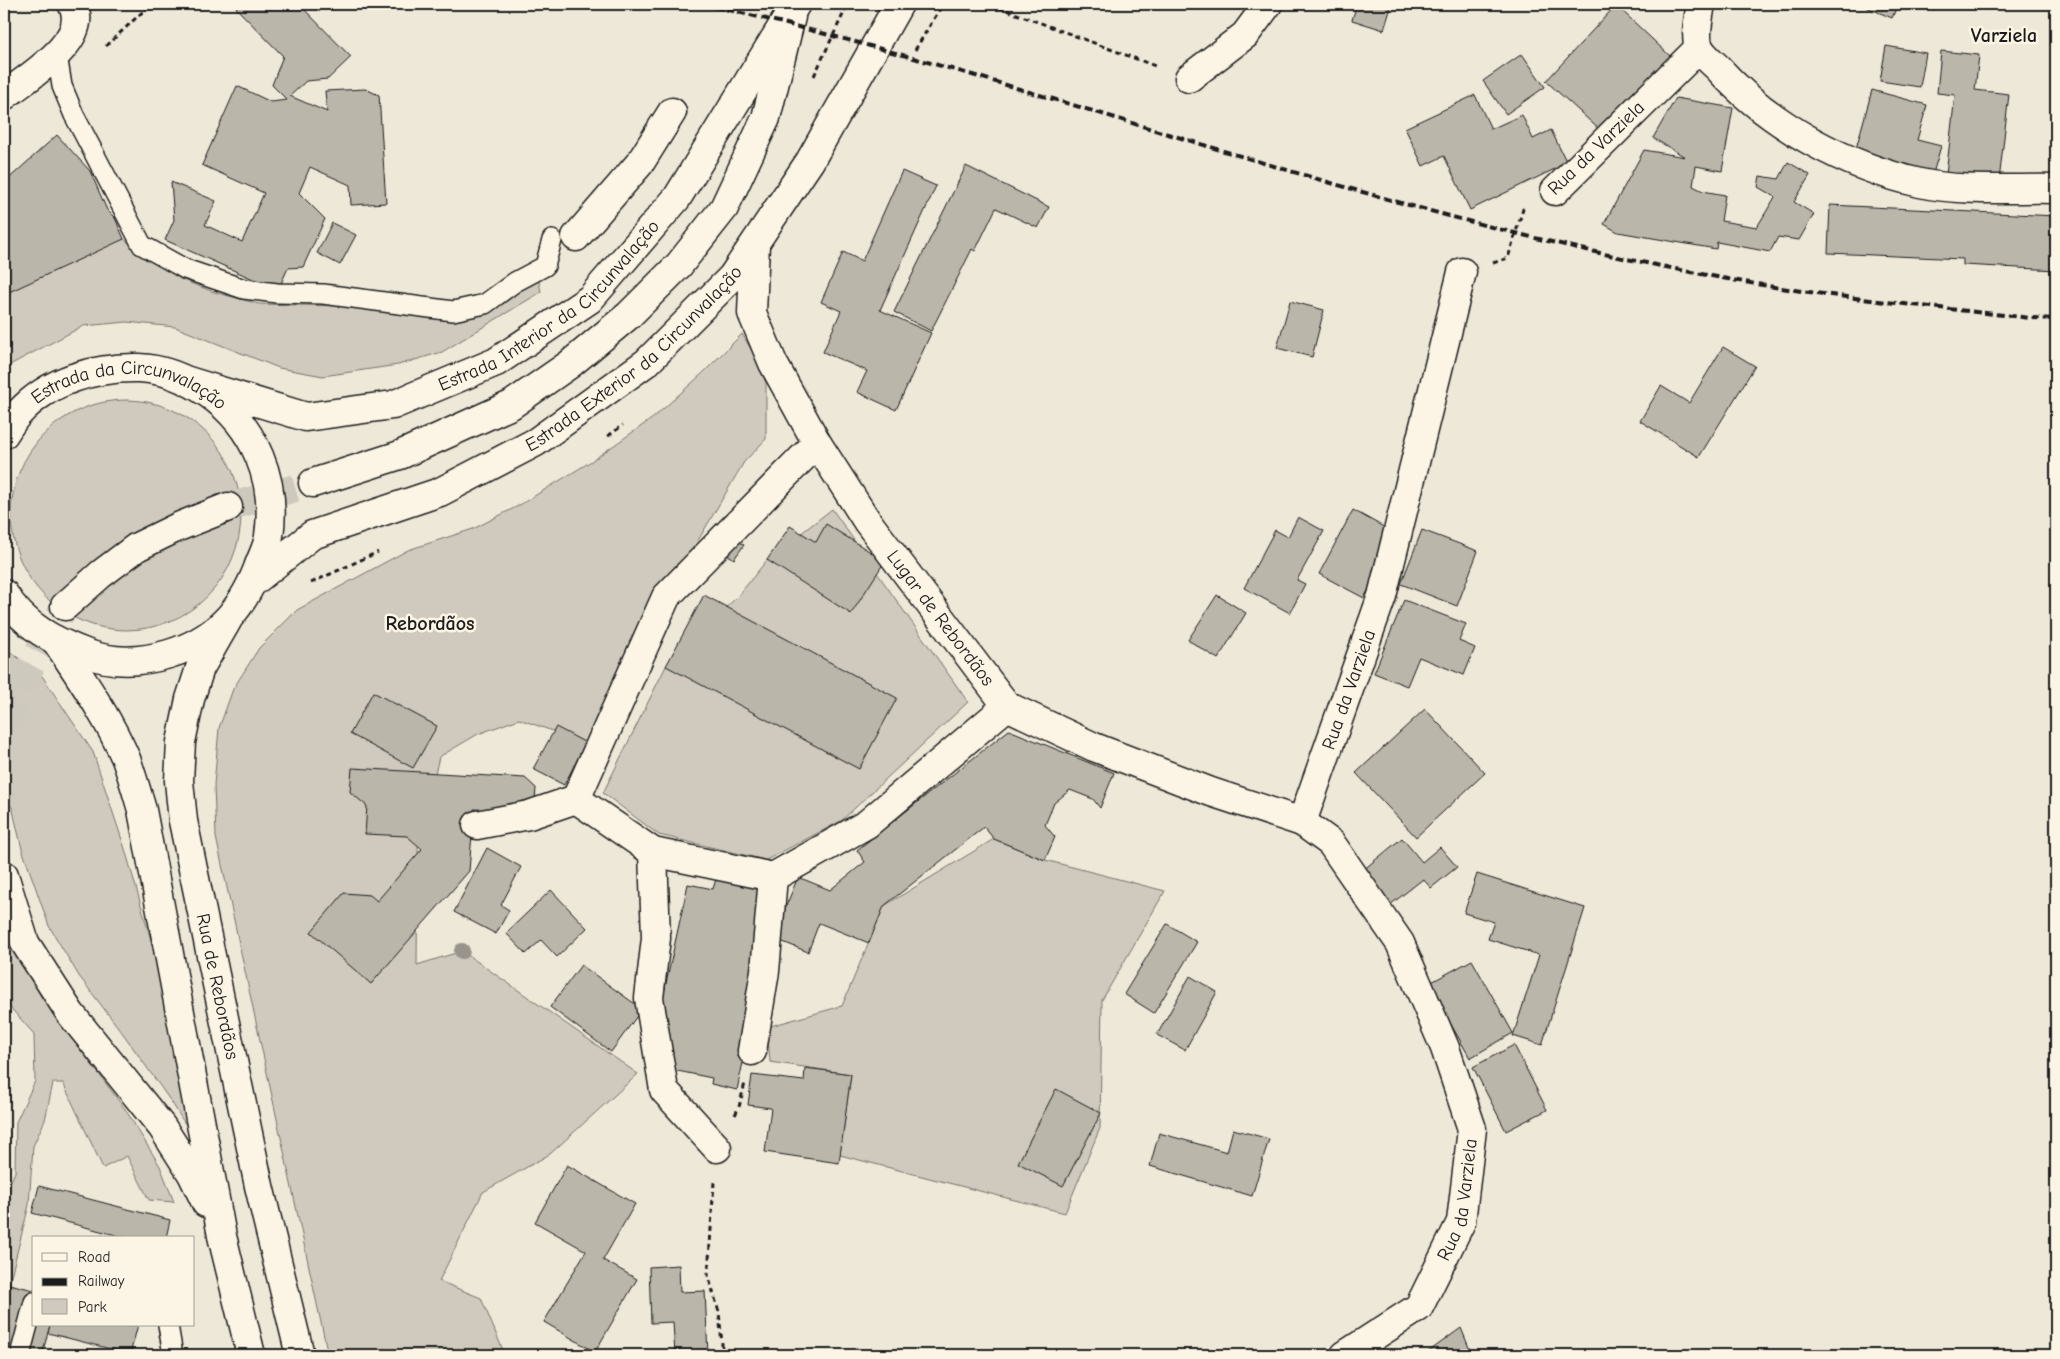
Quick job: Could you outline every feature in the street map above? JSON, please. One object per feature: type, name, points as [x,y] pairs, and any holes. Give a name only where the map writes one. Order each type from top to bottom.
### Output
[{"type":"main road","points":[[4,96],[57,55],[74,33],[77,12],[72,4]]},
{"type":"main road","name":"Estrada Exterior da Circunvalação","points":[[252,583],[312,535],[440,492],[536,442],[647,362],[732,277],[810,162],[899,4]]},
{"type":"main road","points":[[1189,78],[1245,35],[1268,4]]},
{"type":"main road","points":[[1701,4],[1698,24],[1699,48],[1736,88],[1806,140],[1873,169],[1921,184],[1968,188],[2056,189]]},
{"type":"main road","points":[[313,483],[400,455],[511,405],[570,364],[629,315],[679,265],[724,208],[766,118],[795,6]]},
{"type":"main road","name":"Estrada Interior da Circunvalação","points":[[188,381],[306,417],[393,405],[496,362],[590,299],[677,198],[795,6]]},
{"type":"main road","name":"Rua da Varziela","points":[[1555,191],[1699,48]]},
{"type":"main road","points":[[564,238],[640,163],[672,112]]},
{"type":"main road","name":"Lugar de Rebordãos","points":[[754,244],[752,313],[773,363],[817,443],[867,521],[1007,706],[1094,747],[1211,792],[1302,822]]},
{"type":"main road","name":"Rua da Varziela","points":[[1345,1355],[1419,1307],[1460,1222],[1472,1129],[1445,1048],[1400,943],[1331,843],[1302,822],[1382,596],[1462,272]]},
{"type":"main road","name":"Estrada da Circunvalação","points":[[4,434],[18,413],[37,397],[55,385],[74,378],[99,371],[122,368],[146,369],[188,381],[214,398],[239,420],[264,465],[271,511],[269,538],[252,583],[243,600],[227,621],[211,634],[181,650],[151,659],[135,661],[110,660],[57,642],[32,626],[7,602]]},
{"type":"main road","points":[[477,825],[529,815],[576,799],[666,597],[817,443]]},
{"type":"main road","points":[[65,606],[101,574],[137,547],[178,527],[228,507]]},
{"type":"main road","name":"Rua de Rebordãos","points":[[227,621],[200,668],[190,699],[181,742],[179,780],[183,821],[259,1186],[300,1355]]},
{"type":"main road","points":[[57,642],[97,702],[111,728],[126,760],[142,810],[222,1236],[251,1355]]},
{"type":"main road","points":[[576,799],[653,852],[773,876],[867,824],[1007,706]]},
{"type":"main road","points":[[653,852],[656,938],[649,998],[664,1090],[717,1148]]},
{"type":"main road","points":[[4,875],[25,943],[70,1013],[162,1127],[192,1174],[222,1236]]},
{"type":"main road","points":[[752,1051],[765,970],[773,876]]},
{"type":"lane","points":[[57,55],[62,86],[74,115],[142,245],[185,269],[244,289],[277,293],[323,294],[453,311],[486,304],[515,282],[545,266],[564,238]]},
{"type":"lane","points":[[20,1355],[32,1310]]},
{"type":"lane","points":[[168,1326],[172,1355]]},
{"type":"path","points":[[910,58],[943,4]]},
{"type":"path","points":[[990,4],[1189,78]]},
{"type":"path","name":"Rua da Varziela","points":[[1462,272],[1508,258],[1523,208],[1555,191]]},
{"type":"path","points":[[607,436],[630,420]]},
{"type":"path","points":[[306,586],[320,577],[382,550]]},
{"type":"path","points":[[723,1355],[719,1312],[708,1275],[717,1148],[739,1107],[752,1051]]},
{"type":"green space","points":[[124,239],[180,279],[214,292],[259,304],[339,306],[404,311],[487,309],[535,261],[541,292],[442,352],[398,365],[323,376],[279,368],[175,327],[127,322],[83,326],[4,368],[4,269]]},
{"type":"green space","points":[[742,334],[754,354],[766,383],[766,439],[744,462],[614,684],[586,743],[519,719],[478,734],[439,757],[418,846],[417,965],[462,951],[638,1074],[550,1154],[483,1192],[439,1281],[481,1298],[505,1355],[328,1355],[216,837],[214,785],[219,728],[233,689],[259,648],[297,610],[408,550],[473,529],[518,506],[590,462],[653,418],[703,373]]},
{"type":"green space","points":[[126,400],[159,405],[170,409],[199,426],[215,442],[227,461],[236,482],[241,515],[236,548],[232,559],[215,588],[199,604],[180,616],[159,625],[126,630],[93,625],[82,621],[53,604],[37,588],[25,569],[16,548],[11,515],[16,482],[20,471],[37,442],[53,426],[72,414],[93,405]]},
{"type":"green space","points":[[832,509],[968,702],[841,821],[766,860],[659,835],[603,793],[666,666],[738,596],[767,560]]},
{"type":"green space","points":[[4,647],[42,676],[93,752],[125,849],[151,940],[207,1159],[172,1103],[79,976],[49,926],[22,849],[12,807],[4,802]]},
{"type":"green space","points":[[994,839],[1045,860],[1165,891],[1102,1000],[1100,1128],[1065,1213],[840,1155],[851,1074],[770,1062],[767,1027],[842,1006],[884,906]]},
{"type":"green space","points":[[4,916],[16,949],[42,998],[125,1109],[160,1166],[174,1202],[149,1200],[127,1156],[103,1168],[63,1083],[53,1083],[45,1120],[33,1146],[29,1205],[4,1304],[4,1196],[15,1172],[16,1122],[35,1081],[34,1034],[4,998]]},
{"type":"building","points":[[240,4],[299,4],[351,57],[328,79],[306,81],[290,96],[327,112],[325,91],[365,89],[379,95],[386,203],[351,205],[350,185],[310,167],[299,193],[325,219],[303,267],[288,268],[278,290],[165,240],[174,220],[171,182],[216,201],[205,225],[242,242],[264,193],[202,165],[237,86],[271,102],[287,100],[272,85],[283,56],[236,8]]},
{"type":"building","points":[[1357,4],[1392,4],[1384,30],[1352,20]]},
{"type":"building","points":[[1859,4],[1898,4],[1892,18]]},
{"type":"building","points":[[1616,5],[1670,56],[1602,132],[1546,81]]},
{"type":"building","points":[[1886,46],[1926,53],[1920,87],[1880,81]]},
{"type":"building","points":[[1941,51],[1979,55],[1975,90],[2009,94],[1999,181],[1946,175],[1955,95],[1937,93]]},
{"type":"building","points":[[1522,54],[1545,87],[1506,114],[1483,81]]},
{"type":"building","points":[[1872,90],[1927,105],[1917,140],[1941,146],[1932,177],[1854,156]]},
{"type":"building","points":[[1475,95],[1491,129],[1522,115],[1533,139],[1551,130],[1567,163],[1470,210],[1444,156],[1423,166],[1405,128]]},
{"type":"building","points":[[1676,98],[1733,108],[1722,171],[1696,166],[1693,186],[1703,191],[1725,195],[1721,221],[1757,227],[1775,197],[1758,187],[1760,176],[1779,179],[1788,162],[1810,175],[1794,202],[1814,214],[1799,240],[1778,237],[1770,252],[1717,242],[1716,249],[1618,232],[1604,224],[1644,150],[1685,157],[1653,138]]},
{"type":"building","points":[[57,135],[90,171],[107,210],[115,218],[124,239],[9,292],[4,287],[4,231],[8,227],[4,221],[4,183]]},
{"type":"building","points":[[966,166],[1049,207],[1038,228],[996,208],[975,251],[972,249],[931,331],[894,312]]},
{"type":"building","points":[[902,171],[936,186],[880,310],[931,333],[896,410],[857,392],[867,371],[823,352],[841,311],[821,302],[843,252],[862,261]]},
{"type":"building","points":[[1830,205],[2056,216],[2056,270],[1963,265],[1963,259],[1828,253]]},
{"type":"building","points":[[332,223],[356,235],[340,265],[317,253]]},
{"type":"building","points":[[1290,301],[1324,310],[1312,357],[1277,348]]},
{"type":"building","points":[[1723,347],[1755,366],[1699,457],[1640,421],[1661,386],[1689,403]]},
{"type":"building","points":[[1353,510],[1398,535],[1364,598],[1319,574]]},
{"type":"building","points":[[1298,517],[1324,531],[1297,580],[1305,584],[1290,613],[1244,588],[1275,530],[1288,537]]},
{"type":"building","points":[[826,524],[885,561],[851,614],[767,560],[790,526],[816,542]]},
{"type":"building","points":[[1422,530],[1478,551],[1457,606],[1401,584]]},
{"type":"building","points":[[730,535],[744,545],[734,559],[720,549]]},
{"type":"building","points":[[704,595],[897,698],[859,769],[666,666]]},
{"type":"building","points":[[1217,595],[1246,613],[1218,659],[1188,640]]},
{"type":"building","points":[[1404,600],[1466,624],[1459,641],[1475,648],[1464,675],[1419,657],[1407,686],[1374,673]]},
{"type":"building","points":[[373,692],[437,726],[413,768],[350,734]]},
{"type":"building","points":[[1425,709],[1485,773],[1416,837],[1356,773]]},
{"type":"building","points":[[556,727],[586,743],[564,785],[533,769]]},
{"type":"building","points":[[1009,730],[1114,773],[1100,808],[1093,799],[1070,790],[1054,803],[1045,825],[1055,837],[1045,860],[994,839],[984,827],[884,906],[869,943],[819,923],[808,952],[773,938],[798,877],[830,890],[865,862],[857,850]]},
{"type":"building","points":[[352,768],[525,778],[536,788],[534,812],[474,809],[469,871],[371,984],[311,932],[344,893],[370,895],[377,901],[422,849],[407,836],[365,834],[367,806],[350,792]]},
{"type":"building","points":[[1402,838],[1422,862],[1440,847],[1457,867],[1431,888],[1423,879],[1390,905],[1362,871]]},
{"type":"building","points":[[487,848],[521,867],[501,905],[509,910],[496,934],[454,912]]},
{"type":"building","points":[[1477,874],[1585,908],[1542,1045],[1513,1036],[1539,955],[1488,939],[1494,922],[1464,913]]},
{"type":"building","points":[[716,879],[780,893],[737,1090],[711,1084],[712,1078],[648,1065],[688,884],[713,889]]},
{"type":"building","points":[[551,890],[587,928],[557,957],[541,940],[526,954],[506,933]]},
{"type":"building","points":[[1167,924],[1197,942],[1154,1013],[1124,994]]},
{"type":"building","points":[[1472,960],[1513,1033],[1470,1058],[1428,984]]},
{"type":"building","points":[[581,965],[642,1009],[611,1052],[550,1007]]},
{"type":"building","points":[[1190,976],[1217,992],[1185,1050],[1157,1035]]},
{"type":"building","points":[[1514,1045],[1547,1110],[1506,1131],[1473,1067]]},
{"type":"building","points":[[805,1068],[851,1074],[839,1163],[765,1152],[771,1108],[748,1105],[752,1075],[804,1081]]},
{"type":"building","points":[[1056,1089],[1101,1113],[1063,1186],[1018,1163]]},
{"type":"building","points":[[1233,1129],[1269,1139],[1252,1196],[1150,1166],[1159,1133],[1227,1152]]},
{"type":"building","points":[[567,1165],[635,1204],[603,1260],[637,1279],[595,1352],[544,1322],[586,1251],[535,1222]]},
{"type":"building","points":[[39,1186],[170,1220],[166,1236],[119,1236],[32,1213]]},
{"type":"building","points":[[679,1265],[680,1292],[705,1291],[708,1355],[675,1355],[673,1322],[651,1323],[649,1267]]},
{"type":"building","points":[[9,1284],[32,1290],[32,1326],[50,1326],[42,1355],[4,1355],[4,1304]]},
{"type":"building","points":[[50,1326],[138,1326],[130,1354],[48,1333]]},
{"type":"building","points":[[1461,1328],[1472,1355],[1424,1355]]},
{"type":"tunnel","points":[[228,507],[313,483]]},
{"type":"tunnel","points":[[4,729],[26,675],[65,606]]},
{"type":"railway","points":[[703,4],[908,56],[1312,177],[1413,206],[1572,247],[1779,288],[1850,298],[2030,318],[2056,319]]},
{"type":"district","name":"Varziela","points":[[2004,35]]},
{"type":"district","name":"Rebordãos","points":[[430,623]]}]
